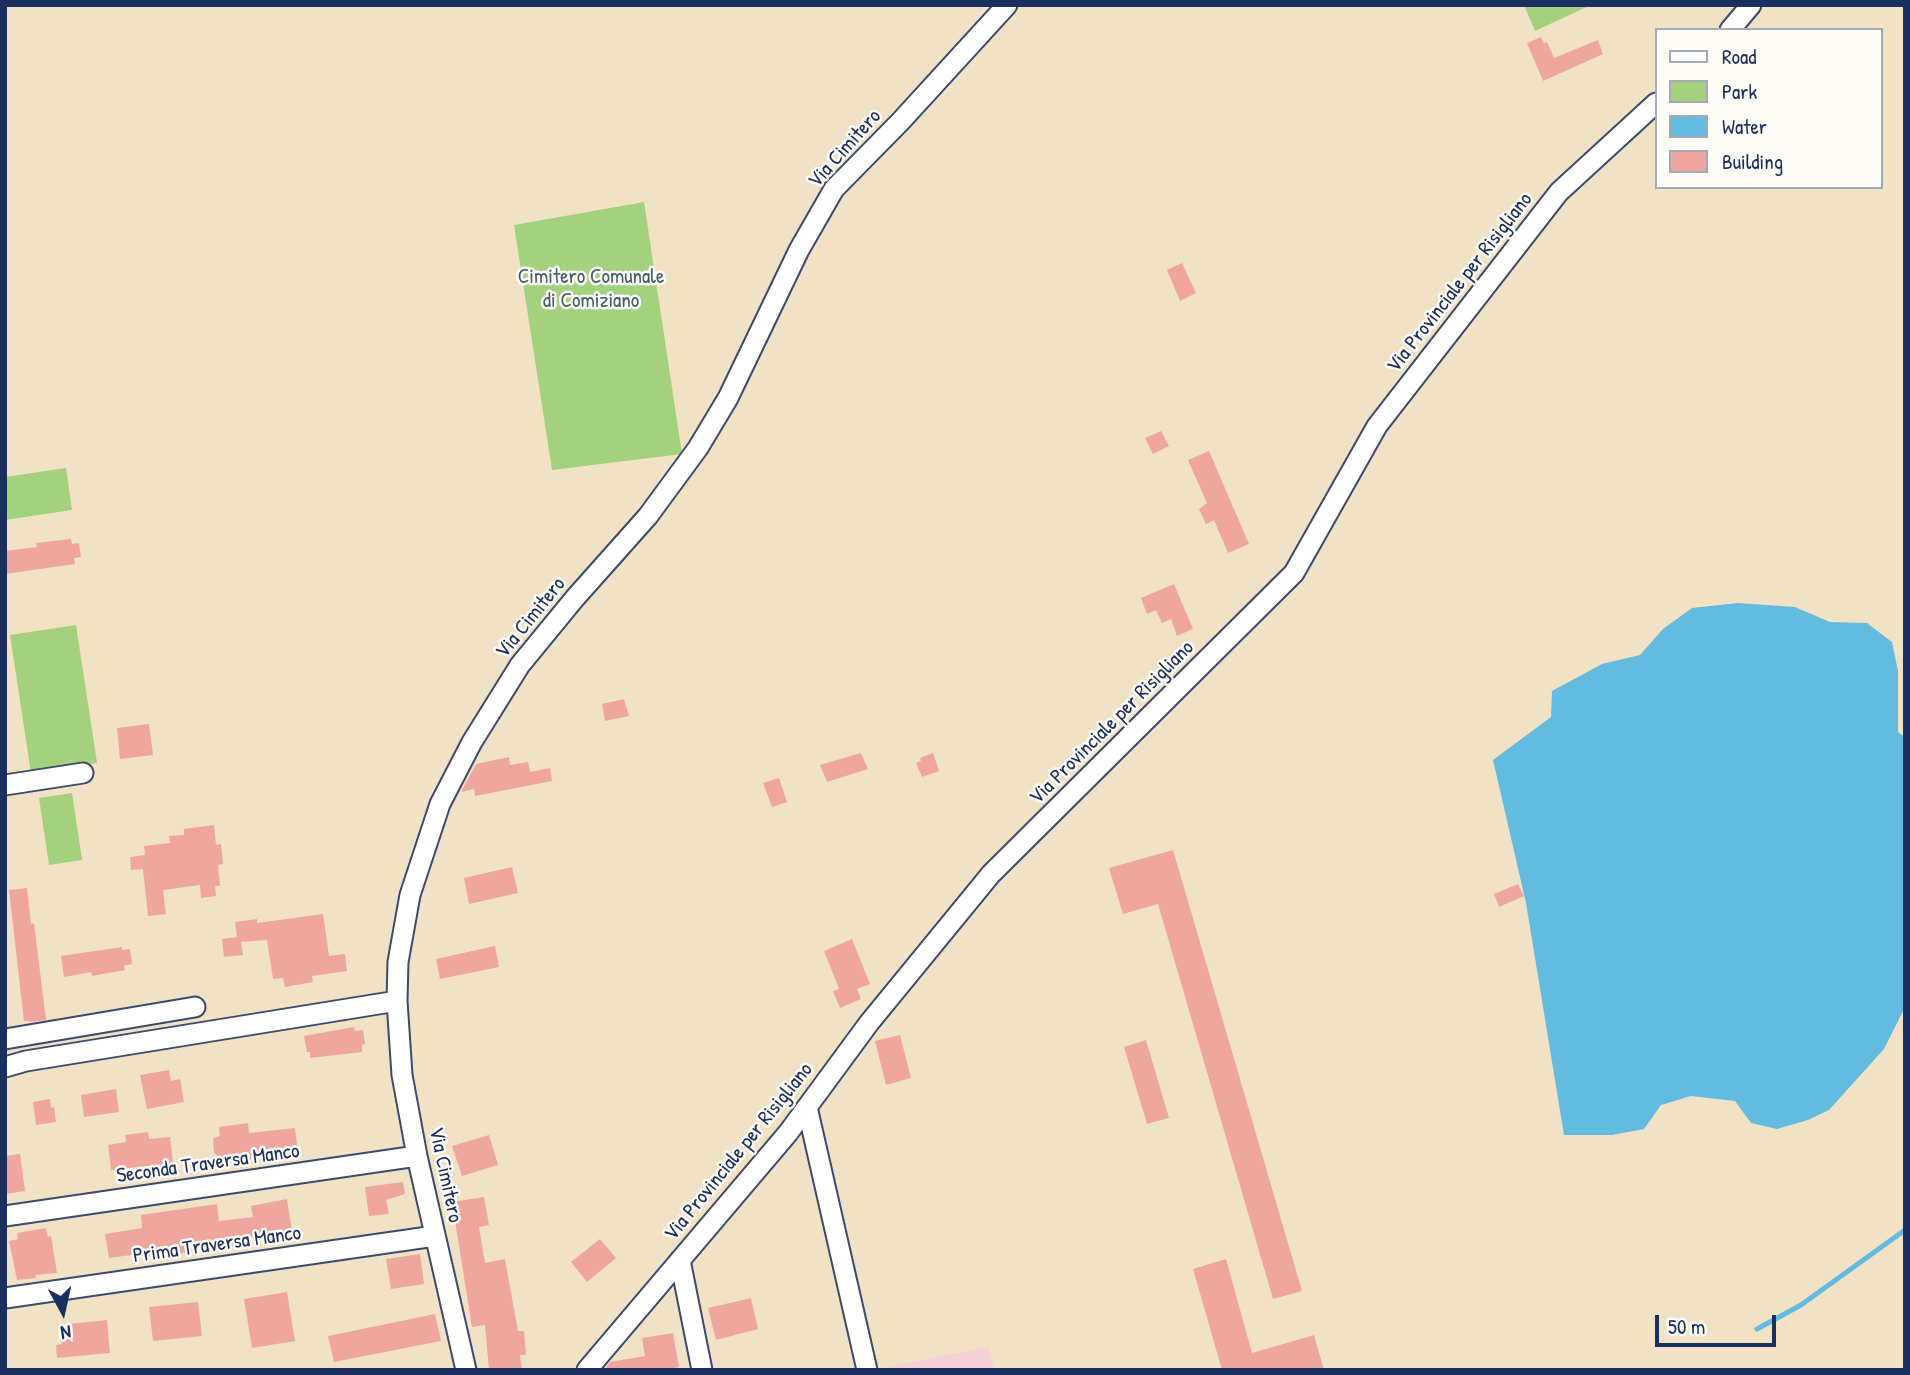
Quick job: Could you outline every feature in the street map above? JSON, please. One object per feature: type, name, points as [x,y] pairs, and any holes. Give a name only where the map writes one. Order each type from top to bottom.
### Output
[{"type":"street","name":"Via Cimitero","points":[[466,1370],[417,1156],[402,1075],[397,1001],[398,962],[410,895],[440,804],[472,742],[520,665],[648,516],[698,448],[728,398],[799,250],[834,189],[1007,5]]},
{"type":"street","points":[[1732,28],[1751,5]]},
{"type":"street","name":"Via Provinciale per Risigliano","points":[[587,1370],[789,1133],[869,1023],[991,874],[1294,573],[1377,426],[1559,192],[1654,105]]},
{"type":"street","points":[[5,785],[83,773]]},
{"type":"street","points":[[5,1067],[26,1061],[397,1001]]},
{"type":"street","points":[[5,1039],[195,1007]]},
{"type":"street","points":[[807,1107],[867,1370]]},
{"type":"street","name":"Seconda Traversa Manco","points":[[5,1216],[417,1156]]},
{"type":"street","name":"Prima Traversa Manco","points":[[5,1298],[435,1236]]},
{"type":"street","points":[[681,1260],[702,1370]]},
{"type":"street","points":[[607,1347],[611,1370]]},
{"type":"shaded area","points":[[988,1347],[994,1370],[874,1370]]},
{"type":"green space","points":[[1524,5],[1591,5],[1535,31]]},
{"type":"green space","name":"Cimitero Comunale di Comiziano","points":[[644,202],[682,454],[552,470],[514,225]]},
{"type":"green space","points":[[66,468],[72,510],[5,520],[5,477]]},
{"type":"green space","points":[[76,625],[97,763],[31,773],[10,635]]},
{"type":"green space","points":[[72,793],[82,860],[49,865],[39,798]]},
{"type":"water","points":[[1738,603],[1795,607],[1830,622],[1867,623],[1892,642],[1898,671],[1898,732],[1905,737],[1905,1007],[1884,1049],[1829,1110],[1808,1120],[1777,1129],[1751,1123],[1735,1101],[1691,1096],[1661,1105],[1644,1129],[1612,1135],[1564,1135],[1526,903],[1493,760],[1551,717],[1552,691],[1602,664],[1640,655],[1663,629],[1692,608]]},
{"type":"building","points":[[1541,37],[1544,43],[1547,42],[1554,58],[1598,40],[1603,54],[1543,81],[1527,43]]},
{"type":"building","points":[[1182,263],[1196,293],[1180,301],[1167,270]]},
{"type":"building","points":[[1161,431],[1169,446],[1153,454],[1145,438]]},
{"type":"building","points":[[1209,451],[1249,544],[1228,553],[1214,520],[1206,524],[1199,509],[1207,503],[1188,460]]},
{"type":"building","points":[[71,539],[72,544],[79,543],[81,557],[74,558],[75,564],[5,574],[5,551],[37,547],[36,543]]},
{"type":"building","points":[[1174,584],[1193,629],[1177,636],[1171,619],[1162,623],[1156,610],[1147,614],[1141,598]]},
{"type":"building","points":[[624,699],[629,716],[605,721],[602,704]]},
{"type":"building","points":[[149,724],[153,755],[120,759],[117,728]]},
{"type":"building","points":[[861,753],[868,769],[827,782],[820,765]]},
{"type":"building","points":[[933,753],[939,771],[922,777],[916,763],[921,761],[920,758]]},
{"type":"building","points":[[509,757],[510,765],[528,762],[530,772],[550,768],[552,781],[475,796],[474,789],[461,792],[476,764]]},
{"type":"building","points":[[779,778],[787,802],[772,807],[763,783]]},
{"type":"building","points":[[214,825],[216,845],[221,844],[223,864],[218,865],[220,886],[215,886],[216,896],[201,898],[200,885],[163,890],[166,914],[148,916],[143,869],[131,870],[130,857],[145,855],[144,846],[170,843],[169,836],[184,835],[184,829]]},
{"type":"building","points":[[1173,850],[1302,1291],[1273,1299],[1158,904],[1123,914],[1109,868]]},
{"type":"building","points":[[512,867],[518,893],[469,904],[464,878]]},
{"type":"building","points":[[1518,884],[1524,896],[1499,907],[1494,894]]},
{"type":"building","points":[[27,888],[46,1020],[30,1022],[24,1021],[9,890]]},
{"type":"building","points":[[323,914],[329,956],[345,954],[347,971],[312,976],[313,982],[285,987],[283,978],[273,979],[267,940],[241,942],[243,955],[224,957],[222,939],[237,937],[235,922],[257,919],[257,923]]},
{"type":"building","points":[[852,939],[870,984],[857,989],[861,999],[840,1008],[833,991],[839,989],[824,951]]},
{"type":"building","points":[[495,946],[499,967],[440,979],[436,959]]},
{"type":"building","points":[[122,947],[122,950],[130,949],[132,964],[124,966],[125,970],[92,976],[91,972],[64,977],[61,956]]},
{"type":"building","points":[[354,1027],[355,1031],[363,1030],[365,1044],[362,1045],[362,1052],[310,1058],[304,1036]]},
{"type":"building","points":[[900,1035],[911,1078],[886,1085],[875,1041]]},
{"type":"building","points":[[1146,1040],[1169,1118],[1147,1124],[1124,1047]]},
{"type":"building","points":[[169,1070],[171,1081],[180,1079],[184,1102],[147,1109],[140,1075]]},
{"type":"building","points":[[116,1089],[119,1112],[84,1117],[81,1095]]},
{"type":"building","points":[[50,1099],[56,1122],[36,1125],[33,1102]]},
{"type":"building","points":[[248,1123],[249,1133],[295,1128],[298,1153],[226,1163],[225,1156],[218,1157],[214,1152],[213,1138],[220,1136],[219,1127]]},
{"type":"building","points":[[148,1132],[149,1139],[170,1137],[173,1163],[111,1170],[108,1145],[126,1142],[125,1135]]},
{"type":"building","points":[[489,1135],[498,1165],[462,1176],[452,1146]]},
{"type":"building","points":[[20,1154],[25,1191],[5,1194],[5,1156]]},
{"type":"building","points":[[403,1182],[405,1194],[386,1200],[389,1214],[369,1216],[365,1187]]},
{"type":"building","points":[[484,1197],[489,1225],[479,1227],[485,1263],[505,1259],[518,1331],[524,1331],[526,1355],[520,1355],[522,1369],[489,1370],[485,1325],[472,1327],[452,1202]]},
{"type":"building","points":[[287,1199],[292,1231],[236,1240],[237,1245],[147,1258],[146,1253],[109,1258],[105,1234],[142,1228],[141,1215],[217,1204],[219,1221],[253,1217],[251,1206]]},
{"type":"building","points":[[46,1228],[48,1237],[51,1236],[57,1273],[17,1280],[9,1241],[18,1239],[17,1233]]},
{"type":"building","points":[[600,1239],[616,1258],[587,1282],[571,1262]]},
{"type":"building","points":[[420,1254],[424,1284],[391,1289],[386,1259]]},
{"type":"building","points":[[1226,1259],[1252,1353],[1314,1335],[1324,1370],[1222,1370],[1193,1269]]},
{"type":"building","points":[[287,1292],[295,1341],[252,1348],[244,1299]]},
{"type":"building","points":[[751,1298],[758,1329],[716,1340],[708,1308]]},
{"type":"building","points":[[198,1302],[202,1336],[153,1341],[149,1307]]},
{"type":"building","points":[[435,1314],[441,1341],[334,1362],[328,1336]]},
{"type":"building","points":[[107,1320],[110,1353],[57,1358],[56,1345],[62,1344],[60,1325]]},
{"type":"building","points":[[673,1333],[679,1367],[663,1370],[605,1370],[610,1362],[645,1356],[642,1338]]},
{"type":"waterway","points":[[1757,1329],[1801,1305],[1905,1230]]}]
